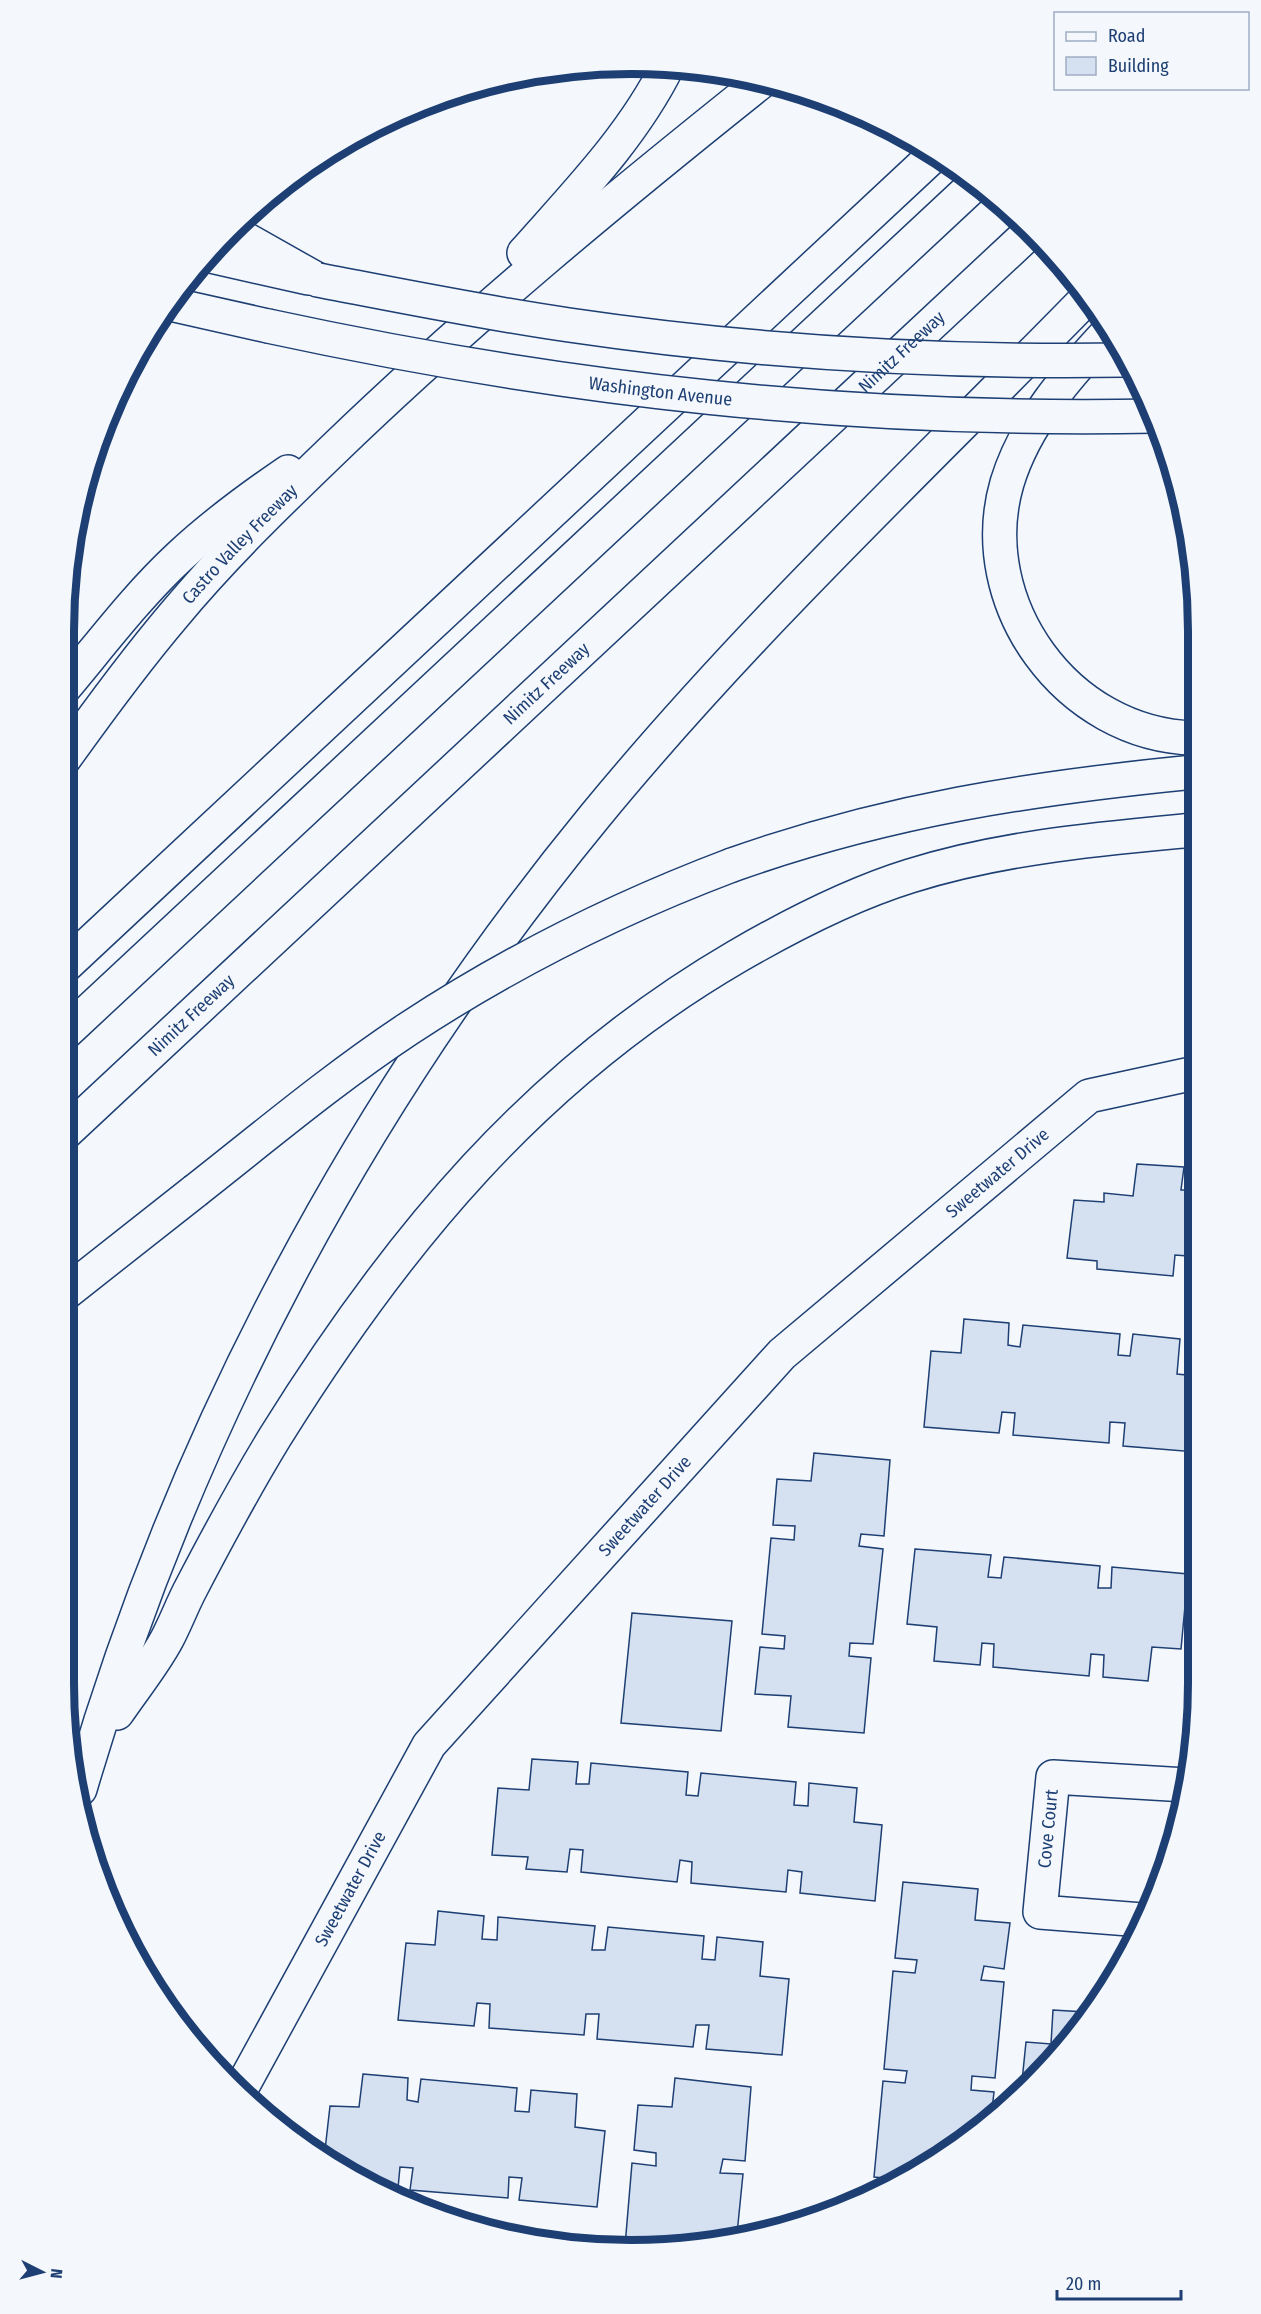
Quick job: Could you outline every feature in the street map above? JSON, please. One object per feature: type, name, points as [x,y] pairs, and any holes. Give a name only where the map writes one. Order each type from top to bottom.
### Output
[{"type":"main road","points":[[437,351],[612,151],[636,119],[662,75]]},
{"type":"main road","points":[[437,351],[582,226],[754,87]]},
{"type":"main road","points":[[74,958],[929,160]]},
{"type":"main road","points":[[74,1025],[970,189]]},
{"type":"main road","points":[[237,237],[247,240],[318,280]]},
{"type":"main road","name":"Nimitz Freeway","points":[[74,1125],[1024,237]]},
{"type":"main road","points":[[217,258],[318,280],[570,325],[744,345],[926,357],[1117,360]]},
{"type":"main road","points":[[82,1781],[146,1595],[179,1511],[252,1346],[338,1186],[446,1016],[539,886],[595,815],[716,677],[1081,304]]},
{"type":"main road","name":"Washington Avenue","points":[[178,306],[443,361],[686,397],[926,414],[1145,416]]},
{"type":"main road","points":[[1104,337],[1044,407],[1020,447],[1007,483],[1000,520],[1000,557],[1014,611],[1031,643],[1054,673],[1082,699],[1099,710],[1136,726],[1188,737]]},
{"type":"main road","name":"Castro Valley Freeway","points":[[74,745],[117,686],[175,614],[235,546],[437,351]]},
{"type":"main road","points":[[74,676],[148,589],[213,526],[366,418]]},
{"type":"main road","points":[[74,1286],[331,1085],[449,1004],[590,925],[732,865],[849,828],[937,807],[1040,790],[1188,773]]},
{"type":"main road","points":[[91,1752],[167,1639],[230,1515],[276,1436],[377,1286],[462,1180],[525,1115],[594,1055],[704,976],[782,931],[875,888],[929,870],[995,855],[1040,847],[1188,831]]},
{"type":"main road","name":"Sweetwater Drive","points":[[244,2084],[429,1746],[782,1354],[1089,1096],[1188,1075]]},
{"type":"main road","name":"Cove Court","points":[[1135,1919],[1040,1912],[1053,1777],[1178,1785]]},
{"type":"building","points":[[1137,1164],[1184,1167],[1181,1190],[1188,1190],[1188,1256],[1175,1255],[1173,1276],[1097,1269],[1097,1261],[1067,1258],[1074,1200],[1104,1202],[1104,1193],[1133,1196]]},
{"type":"building","points":[[964,1319],[1009,1323],[1008,1345],[1020,1347],[1023,1325],[1120,1334],[1118,1355],[1130,1356],[1133,1334],[1180,1339],[1177,1374],[1188,1375],[1188,1451],[1123,1446],[1125,1423],[1110,1422],[1109,1443],[1013,1435],[1015,1413],[1002,1412],[999,1433],[924,1427],[931,1351],[961,1353]]},
{"type":"building","points":[[814,1453],[890,1460],[884,1536],[861,1534],[859,1546],[883,1549],[873,1644],[850,1643],[849,1656],[871,1658],[864,1733],[788,1727],[791,1696],[755,1694],[760,1647],[784,1649],[785,1636],[762,1634],[771,1538],[794,1540],[795,1526],[773,1525],[777,1479],[811,1481]]},
{"type":"building","points":[[915,1549],[991,1555],[988,1577],[1001,1578],[1004,1557],[1100,1566],[1098,1588],[1111,1588],[1112,1567],[1188,1574],[1181,1649],[1152,1647],[1148,1681],[1103,1677],[1104,1655],[1091,1654],[1089,1676],[993,1667],[994,1644],[982,1643],[980,1665],[934,1661],[937,1627],[907,1624]]},
{"type":"building","points":[[632,1613],[732,1621],[721,1731],[621,1723]]},
{"type":"building","points":[[532,1759],[578,1762],[576,1784],[589,1784],[591,1763],[688,1772],[686,1795],[698,1796],[701,1773],[796,1782],[794,1805],[808,1806],[809,1783],[857,1788],[854,1822],[882,1825],[875,1901],[800,1893],[802,1872],[788,1870],[786,1892],[691,1883],[692,1862],[680,1860],[677,1882],[581,1872],[583,1850],[570,1849],[567,1872],[526,1869],[528,1857],[492,1855],[498,1788],[529,1790]]},
{"type":"building","points":[[903,1882],[978,1889],[975,1920],[1010,1923],[1004,1969],[984,1966],[981,1980],[1004,1982],[995,2078],[972,2076],[971,2090],[994,2092],[992,2107],[940,2147],[886,2178],[874,2177],[883,2081],[905,2083],[907,2071],[884,2069],[893,1971],[915,1973],[917,1960],[895,1958]]},
{"type":"building","points":[[438,1911],[484,1916],[482,1939],[497,1940],[498,1917],[595,1926],[592,1950],[605,1950],[608,1927],[704,1936],[702,1959],[715,1960],[717,1937],[763,1942],[760,1976],[789,1979],[782,2055],[706,2049],[709,2025],[696,2025],[693,2047],[597,2039],[599,2014],[586,2014],[584,2035],[489,2028],[490,2004],[477,2003],[474,2026],[398,2020],[406,1943],[435,1945]]},
{"type":"building","points":[[1053,2010],[1080,2012],[1049,2051],[1022,2079],[1026,2042],[1051,2044]]},
{"type":"building","points":[[363,2074],[408,2078],[407,2100],[418,2102],[421,2079],[517,2088],[515,2111],[529,2112],[531,2090],[577,2094],[575,2127],[605,2131],[597,2207],[519,2200],[522,2178],[509,2177],[508,2198],[410,2190],[413,2168],[400,2167],[398,2188],[394,2188],[325,2149],[330,2106],[359,2107]]},
{"type":"building","points":[[675,2078],[751,2087],[745,2161],[723,2159],[720,2173],[743,2174],[737,2230],[703,2236],[626,2240],[632,2163],[656,2166],[656,2153],[634,2150],[638,2105],[672,2107]]}]
